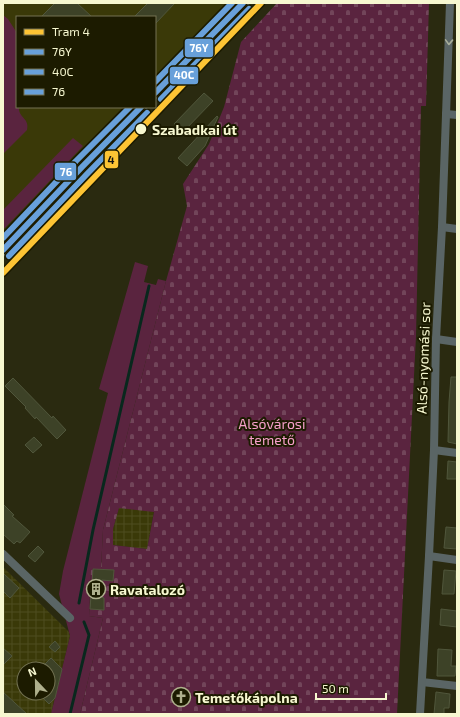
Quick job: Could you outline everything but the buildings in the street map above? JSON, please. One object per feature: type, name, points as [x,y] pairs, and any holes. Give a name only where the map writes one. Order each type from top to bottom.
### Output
[{"type":"main road","points":[[156,92],[243,3]]},
{"type":"main road","points":[[3,250],[140,108]]},
{"type":"street","name":"Alsó-nyomási sor","points":[[420,714],[434,450],[436,339],[442,227],[450,3]]},
{"type":"street","points":[[446,114],[457,115]]},
{"type":"street","points":[[442,227],[457,229]]},
{"type":"street","points":[[436,339],[457,342]]},
{"type":"street","points":[[434,450],[457,453]]},
{"type":"street","points":[[3,554],[70,618]]},
{"type":"street","points":[[429,556],[457,560]]},
{"type":"street","points":[[422,682],[457,686]]},
{"type":"shaded area","points":[[3,3],[235,3],[156,75],[156,16],[16,16],[16,108],[122,108],[3,233]]},
{"type":"shaded area","points":[[119,508],[154,511],[147,549],[113,545],[113,529]]},
{"type":"shaded area","points":[[3,567],[69,632],[70,636],[56,693],[56,661],[16,661],[16,701],[54,701],[51,714],[3,714]]},
{"type":"green space","name":"Alsóvárosi temető","points":[[277,3],[429,3],[426,106],[421,106],[416,336],[397,714],[80,714],[103,618],[89,616],[91,569],[101,569],[103,530],[166,281],[187,206],[183,184],[209,144],[224,107],[241,42]],"holes":[[[119,508],[154,512],[147,549],[113,545],[113,529]]]},
{"type":"green space","points":[[3,15],[8,19],[16,31],[16,108],[19,108],[20,114],[26,120],[27,130],[3,154]]},
{"type":"green space","points":[[73,138],[83,146],[3,230],[3,210]]},
{"type":"green space","points":[[135,262],[148,266],[144,282],[156,285],[158,279],[166,281],[103,530],[101,569],[91,569],[89,616],[103,618],[80,714],[51,714],[54,701],[56,701],[56,693],[70,636],[59,594],[63,571],[108,393],[99,389]]},
{"type":"waterway","points":[[79,603],[93,530],[149,286]]},
{"type":"waterway","points":[[70,714],[89,635],[84,622]]},
{"type":"tram line","name":"4","points":[[3,273],[261,3]]},
{"type":"transit line","name":"76","points":[[156,81],[232,3]]},
{"type":"transit line","name":"76Y","points":[[156,92],[243,3]]},
{"type":"transit line","name":"40C","points":[[161,99],[249,9]]},
{"type":"transit line","name":"76","points":[[3,238],[129,108]]},
{"type":"transit line","name":"76Y","points":[[3,250],[140,108]]},
{"type":"transit line","name":"40C","points":[[9,256],[147,113]]},
{"type":"place","name":"Szabadkai út","points":[[141,129]]},
{"type":"place","name":"Ravatalozó","points":[[96,589]]},
{"type":"place","name":"Temetőkápolna","points":[[181,697]]}]
